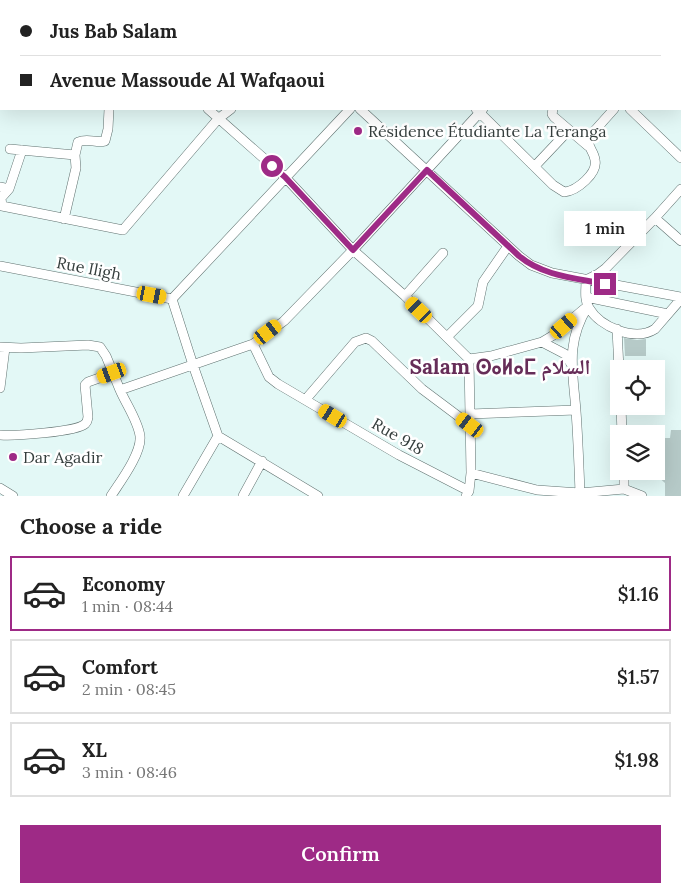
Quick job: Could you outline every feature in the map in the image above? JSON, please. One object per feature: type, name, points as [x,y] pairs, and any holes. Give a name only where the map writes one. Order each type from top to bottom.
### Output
[{"type":"street","points":[[64,219],[76,168],[74,156],[78,142],[83,139],[105,141],[108,128],[108,110]]},
{"type":"street","points":[[209,110],[285,177],[353,250],[405,296],[469,359],[471,473],[467,493]]},
{"type":"street","points":[[22,150],[4,188],[1,198],[2,206],[123,230],[218,119],[230,110]]},
{"type":"street","points":[[318,496],[218,436],[172,299],[349,110]]},
{"type":"street","points":[[361,110],[524,261],[552,273],[681,298],[655,329],[646,334],[630,333],[607,326],[594,314],[587,302]]},
{"type":"street","points":[[120,390],[253,344],[284,321],[427,170],[479,110],[560,190],[569,191],[581,184],[596,166],[595,157],[588,146],[554,117],[553,110]]},
{"type":"street","points":[[588,146],[588,138],[613,110]]},
{"type":"street","points":[[631,110],[681,158]]},
{"type":"street","points":[[535,166],[569,130]]},
{"type":"street","points":[[10,149],[74,156]]},
{"type":"street","points":[[586,280],[606,268],[681,189]]},
{"type":"street","points":[[655,218],[681,241]]},
{"type":"street","points":[[447,337],[478,306],[483,282],[508,246]]},
{"type":"street","points":[[405,296],[443,253]]},
{"type":"street","name":"Rue Iligh","points":[[0,266],[172,299]]},
{"type":"street","points":[[581,494],[571,364],[577,328],[587,302],[586,280]]},
{"type":"street","points":[[587,302],[668,314]]},
{"type":"street","points":[[469,359],[491,356],[542,342],[552,336],[587,302]]},
{"type":"street","points":[[617,329],[619,360]]},
{"type":"street","points":[[306,399],[355,342],[366,338],[372,341],[422,388],[470,425]]},
{"type":"street","points":[[542,342],[565,354],[571,364]]},
{"type":"street","name":"Rue 918","points":[[253,344],[269,378],[399,456],[467,493]]},
{"type":"street","points":[[0,388],[2,348],[96,346],[102,349],[138,430],[140,441],[139,448],[111,496]]},
{"type":"street","points":[[0,436],[69,430],[84,425],[88,417],[85,386],[88,382],[112,373]]},
{"type":"street","points":[[470,414],[576,410]]},
{"type":"street","points":[[183,496],[218,436]]},
{"type":"street","points":[[243,496],[262,461]]},
{"type":"street","points":[[471,473],[535,493],[581,494],[628,490],[642,496]]},
{"type":"street","points":[[626,480],[628,490]]},
{"type":"street","points":[[0,488],[12,495]]},
{"type":"building","points":[[624,338],[646,339],[646,356],[625,356]]},
{"type":"building","points":[[671,430],[681,430],[681,496],[665,496],[665,483],[662,480],[665,480],[665,438],[670,438]]},
{"type":"place","name":"Résidence Étudiante La Teranga","points":[[358,131]]},
{"type":"place","name":"Dar Agadir","points":[[13,457]]},
{"type":"district","name":"Salam ⵙⴰⵍⴰⵎ السلام","points":[[500,367]]},
{"type":"route","points":[[272,166],[285,177],[353,250],[427,170],[531,265],[544,271],[605,284]]}]
